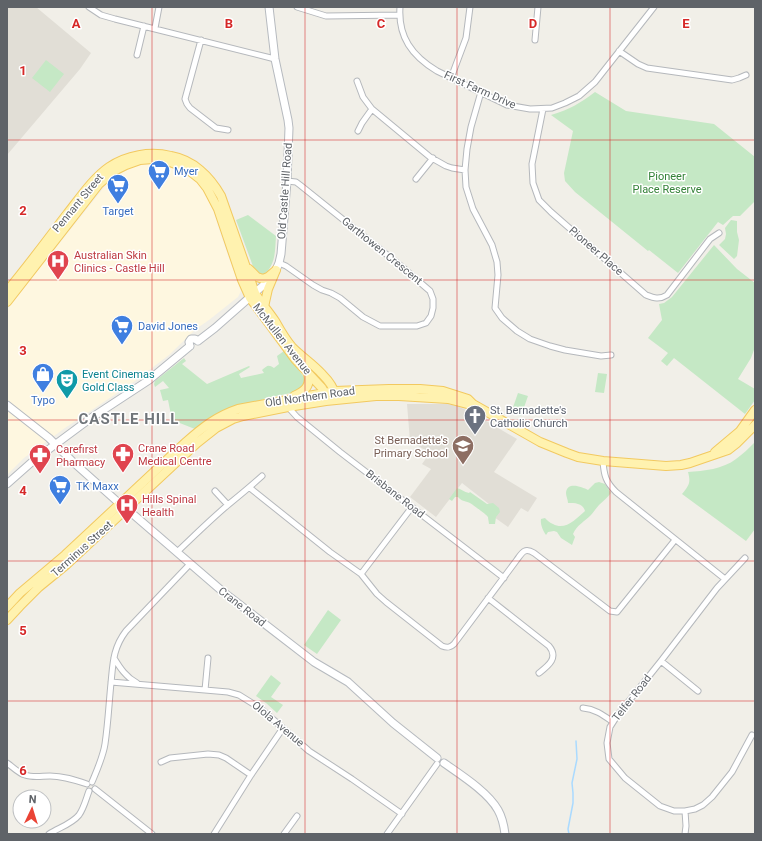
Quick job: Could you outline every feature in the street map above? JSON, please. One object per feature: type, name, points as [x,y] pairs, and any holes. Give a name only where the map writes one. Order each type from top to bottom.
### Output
[{"type":"main road","name":"Pennant Street","points":[[7,291],[82,195],[98,177],[109,167],[134,156],[144,154],[166,155],[182,159],[199,169],[216,187],[221,196],[246,266],[253,295]]},
{"type":"main road","name":"Pennant Street","points":[[7,302],[99,184],[114,171],[140,160],[165,160],[178,165],[191,172],[207,188],[218,209],[242,280],[253,295]]},
{"type":"main road","points":[[246,266],[256,277],[263,279],[268,277],[277,266]]},
{"type":"main road","points":[[264,307],[268,289],[277,266]]},
{"type":"main road","name":"McMullen Avenue","points":[[253,295],[264,307],[291,346],[327,379],[335,396]]},
{"type":"main road","name":"McMullen Avenue","points":[[253,295],[295,359],[322,388],[326,397]]},
{"type":"main road","points":[[286,404],[307,387],[309,382],[308,374]]},
{"type":"main road","name":"Old Northern Road","points":[[212,431],[233,419],[286,404],[389,389],[432,389],[468,399],[473,404],[553,448],[578,457],[603,462],[677,465],[690,463],[728,450],[744,437],[755,425]]},
{"type":"main road","name":"Old Northern Road","points":[[198,432],[207,424],[227,412],[250,406],[286,404]]},
{"type":"main road","name":"Old Northern Road","points":[[711,455],[740,431],[755,410]]},
{"type":"main road","name":"Terminus Street","points":[[7,607],[20,593],[123,506],[189,445],[212,431]]},
{"type":"main road","name":"Terminus Street","points":[[189,445],[198,432]]},
{"type":"main road","name":"Terminus Street","points":[[7,620],[39,587],[66,565],[123,506]]},
{"type":"street","points":[[90,7],[101,15],[115,19],[275,58]]},
{"type":"street","points":[[155,28],[159,7]]},
{"type":"street","name":"Old Castle Hill Road","points":[[55,445],[91,418],[149,380],[190,346],[194,348],[197,347],[198,341],[216,328],[266,283],[277,266],[282,245],[289,139],[288,120],[275,58],[269,7]]},
{"type":"street","points":[[297,7],[326,16],[400,15]]},
{"type":"street","name":"First Farm Drive","points":[[400,7],[402,29],[408,44],[417,57],[437,71],[451,78],[507,105],[523,109],[552,108],[579,96],[595,82],[654,7]]},
{"type":"street","points":[[451,78],[466,38],[470,7]]},
{"type":"street","points":[[535,40],[538,7]]},
{"type":"street","points":[[137,55],[144,26]]},
{"type":"street","points":[[201,40],[185,99],[186,104],[216,128],[228,130]]},
{"type":"street","points":[[619,51],[638,64],[647,68],[732,80],[746,75]]},
{"type":"street","points":[[357,81],[363,97],[372,109],[433,158],[446,166],[465,170]]},
{"type":"street","points":[[480,92],[467,149],[465,170],[466,187],[473,209],[492,244],[497,262],[498,275],[496,308],[502,318],[516,331],[530,339],[565,350],[600,356],[611,355]]},
{"type":"street","points":[[358,131],[372,109]]},
{"type":"street","name":"Pioneer Place","points":[[543,109],[532,164],[533,183],[539,200],[646,294],[653,298],[667,295],[710,239],[719,233]]},
{"type":"street","points":[[416,179],[433,158]]},
{"type":"street","name":"Garthowen Crescent","points":[[277,266],[286,266],[313,285],[340,298],[363,317],[380,326],[418,326],[426,323],[431,316],[433,299],[430,291],[300,185],[296,182],[287,181]]},
{"type":"street","name":"Brisbane Road","points":[[286,404],[302,421],[504,578]]},
{"type":"street","name":"Crane Road","points":[[7,405],[49,438],[73,462],[222,591],[306,657],[322,668],[348,682],[439,762],[487,796],[499,811],[506,834]]},
{"type":"street","points":[[7,484],[33,461],[55,445]]},
{"type":"street","points":[[603,462],[606,479],[613,489],[725,579]]},
{"type":"street","points":[[177,552],[262,476]]},
{"type":"street","points":[[250,488],[330,552],[361,574],[377,594],[386,602],[445,648],[448,648],[454,644],[521,554],[525,551],[528,550],[534,553],[610,611],[616,612],[675,540]]},
{"type":"street","points":[[214,491],[228,505]]},
{"type":"street","points":[[361,574],[412,508]]},
{"type":"street","name":"Telfer Road","points":[[745,558],[717,588],[613,722],[610,727],[607,743],[609,759],[625,778],[660,806],[674,811],[685,811],[695,809],[703,805],[712,797],[732,772],[752,735]]},
{"type":"street","points":[[152,834],[92,790],[86,788],[90,783],[101,759],[105,745],[114,658],[118,644],[121,638],[190,564]]},
{"type":"street","points":[[488,598],[549,646],[552,650],[553,654],[550,662],[539,673]]},
{"type":"street","points":[[114,658],[124,673],[129,678],[140,684]]},
{"type":"street","points":[[206,690],[208,658]]},
{"type":"street","points":[[661,661],[698,691]]},
{"type":"street","name":"Olola Avenue","points":[[112,682],[228,692],[239,695],[260,708],[309,751],[402,814]]},
{"type":"street","points":[[583,708],[591,708],[613,722]]},
{"type":"street","points":[[214,834],[283,728]]},
{"type":"street","points":[[161,762],[175,757],[208,754],[219,755],[251,775]]},
{"type":"street","points":[[387,834],[439,762]]},
{"type":"street","points":[[7,763],[18,772],[28,776],[58,777],[90,783],[95,786],[78,817],[51,834]]},
{"type":"street","points":[[685,811],[685,833],[692,834]]},
{"type":"street","points":[[284,834],[296,816]]},
{"type":"shaded area","points":[[7,7],[36,7],[91,53],[80,69],[7,155]]},
{"type":"shaded area","points":[[150,163],[165,165],[180,170],[199,184],[207,195],[241,291],[238,297],[196,329],[169,355],[135,381],[65,428],[24,458],[7,475],[7,309],[105,186],[117,174],[134,165]]},
{"type":"shaded area","name":"St Bernadette's Primary School","points":[[407,404],[448,404],[457,406],[471,412],[517,439],[494,472],[537,498],[528,512],[521,508],[508,527],[494,517],[498,511],[462,483],[436,517],[410,497],[431,469],[422,464],[430,453],[410,441]]},
{"type":"green space","points":[[46,60],[64,74],[50,92],[32,78]]},
{"type":"green space","name":"Pioneer Place Reserve","points":[[595,92],[626,111],[714,124],[755,157],[755,201],[740,216],[733,216],[723,225],[718,222],[678,273],[649,250],[648,251],[575,192],[565,181],[564,173],[573,131],[551,115],[575,105]]},
{"type":"green space","points":[[248,215],[276,236],[273,262],[263,275],[260,275],[254,269],[236,220]]},
{"type":"green space","points":[[731,220],[737,221],[739,240],[737,256],[734,259],[719,245],[725,239],[725,228]]},
{"type":"green space","points":[[714,245],[737,269],[755,283],[755,347],[751,358],[738,379],[755,389],[755,400],[745,414],[674,358],[667,366],[661,361],[668,353],[648,338],[662,320],[659,304],[664,303],[672,297]]},
{"type":"green space","points":[[284,351],[304,377],[304,387],[291,393],[266,398],[195,429],[172,420],[168,400],[163,401],[160,390],[169,388],[163,381],[155,387],[154,384],[155,381],[184,358],[186,361],[182,364],[207,384],[249,366],[250,367],[239,374],[241,378],[264,373],[262,370],[266,367],[270,366],[274,368],[279,364],[277,356]]},
{"type":"green space","points":[[598,373],[607,374],[604,393],[595,392]]},
{"type":"green space","points":[[518,393],[528,396],[521,416],[511,413]]},
{"type":"green space","points":[[755,442],[755,529],[746,541],[682,494],[689,484],[688,472],[707,470],[725,465],[739,457]]},
{"type":"green space","points":[[599,482],[605,484],[611,493],[577,528],[573,534],[575,537],[572,545],[561,538],[557,532],[548,532],[546,535],[542,527],[541,519],[545,518],[552,524],[562,526],[570,523],[585,511],[581,505],[576,503],[568,503],[566,493],[569,487],[575,486],[588,490],[595,483]]},
{"type":"green space","points":[[457,488],[467,493],[470,492],[487,504],[493,503],[499,508],[500,512],[496,517],[495,524],[489,524],[488,517],[470,503],[458,497],[455,497],[452,501],[449,499]]},
{"type":"green space","points":[[328,610],[341,620],[317,654],[304,645]]},
{"type":"green space","points":[[271,675],[281,683],[271,697],[283,705],[277,713],[256,696]]},
{"type":"waterway","points":[[569,834],[568,829],[573,803],[572,783],[577,759],[576,741]]},
{"type":"place","name":"Myer","points":[[159,190]]},
{"type":"place","name":"Target","points":[[118,204]]},
{"type":"place","name":"Australian Skin Clinics - Castle Hill","points":[[58,280]]},
{"type":"place","name":"David Jones","points":[[122,346]]},
{"type":"place","name":"Typo","points":[[43,394]]},
{"type":"place","name":"Event Cinemas Gold Class","points":[[67,400]]},
{"type":"place","name":"St. Bernadette's Catholic Church","points":[[475,436]]},
{"type":"place","name":"St Bernadette's Primary School","points":[[463,466]]},
{"type":"place","name":"Carefirst Pharmacy","points":[[40,474]]},
{"type":"place","name":"Crane Road Medical Centre","points":[[123,474]]},
{"type":"place","name":"TK Maxx","points":[[60,506]]},
{"type":"place","name":"Hills Spinal Health","points":[[127,524]]},
{"type":"district","name":"CASTLE HILL","points":[[129,419]]}]
